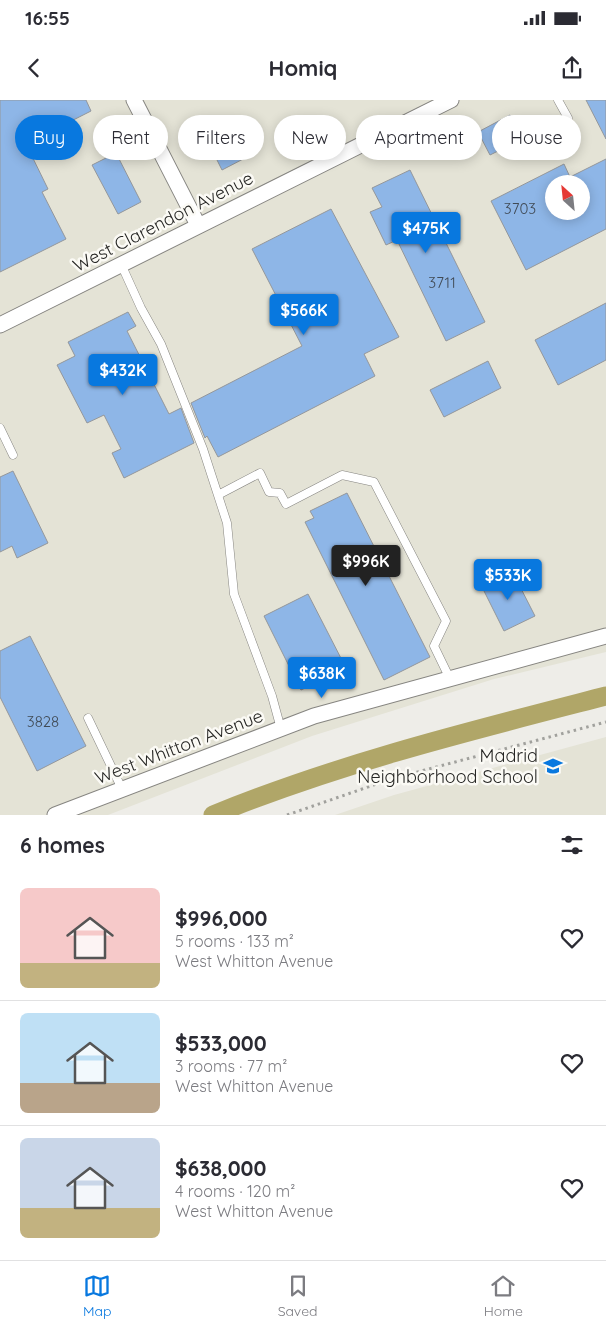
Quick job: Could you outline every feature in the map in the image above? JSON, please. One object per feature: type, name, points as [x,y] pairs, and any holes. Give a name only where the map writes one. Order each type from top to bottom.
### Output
[{"type":"street","points":[[134,100],[198,225]]},
{"type":"street","name":"West Clarendon Avenue","points":[[0,325],[451,100]]},
{"type":"street","name":"West Whitton Avenue","points":[[56,815],[314,716],[606,636]]},
{"type":"lane","points":[[558,100],[566,115]]},
{"type":"lane","points":[[121,264],[141,308],[161,344],[203,449],[227,523],[234,594],[272,696],[281,729]]},
{"type":"lane","points":[[0,428],[14,455]]},
{"type":"lane","points":[[218,494],[260,473],[269,492],[280,493],[286,504],[342,476],[374,482],[446,621],[434,646],[450,679]]},
{"type":"lane","points":[[88,718],[122,789]]},
{"type":"path","points":[[287,815],[391,779],[606,722]]},
{"type":"shaded area","points":[[0,100],[606,100],[606,652],[494,679],[312,736],[108,815],[0,815]]},
{"type":"shaded area","name":"Madrid Neighborhood School","points":[[606,737],[606,815],[335,815],[394,795]]},
{"type":"building","points":[[0,100],[86,100],[91,111],[83,115],[15,115],[15,160],[34,160],[48,189],[42,192],[66,239],[0,272]]},
{"type":"building","points":[[586,100],[606,100],[606,139]]},
{"type":"building","points":[[492,125],[492,154],[490,155],[482,140],[482,130]]},
{"type":"building","points":[[606,159],[606,229],[526,270],[491,201],[564,164],[569,175],[545,175],[545,220],[590,220],[590,175],[574,175]]},
{"type":"building","points":[[102,160],[120,160],[141,202],[118,214],[92,165]]},
{"type":"building","points":[[217,160],[241,160],[222,170]]},
{"type":"building","points":[[410,170],[485,322],[446,341],[397,240],[386,245],[370,212],[382,207],[372,188]]},
{"type":"building","points":[[331,209],[399,337],[364,354],[375,376],[218,457],[207,436],[205,438],[191,403],[302,346],[252,249]]},
{"type":"building","points":[[606,303],[606,360],[558,385],[535,340]]},
{"type":"building","points":[[128,312],[136,326],[127,331],[169,414],[181,408],[194,443],[124,478],[112,453],[121,449],[104,415],[87,423],[57,365],[75,356],[68,342]]},
{"type":"building","points":[[488,361],[501,388],[444,417],[430,390]]},
{"type":"building","points":[[13,471],[48,543],[17,558],[12,546],[0,552],[0,477]]},
{"type":"building","points":[[347,493],[430,657],[384,680],[305,522],[314,518],[310,511]]},
{"type":"building","points":[[512,571],[535,616],[504,631],[482,587]]},
{"type":"building","points":[[308,594],[346,668],[301,690],[264,616]]},
{"type":"building","points":[[30,636],[86,746],[37,771],[0,697],[0,651]]},
{"type":"waterway","points":[[213,815],[261,796],[358,763],[606,696]]},
{"type":"place","name":"Madrid Neighborhood School","points":[[553,766]]}]
